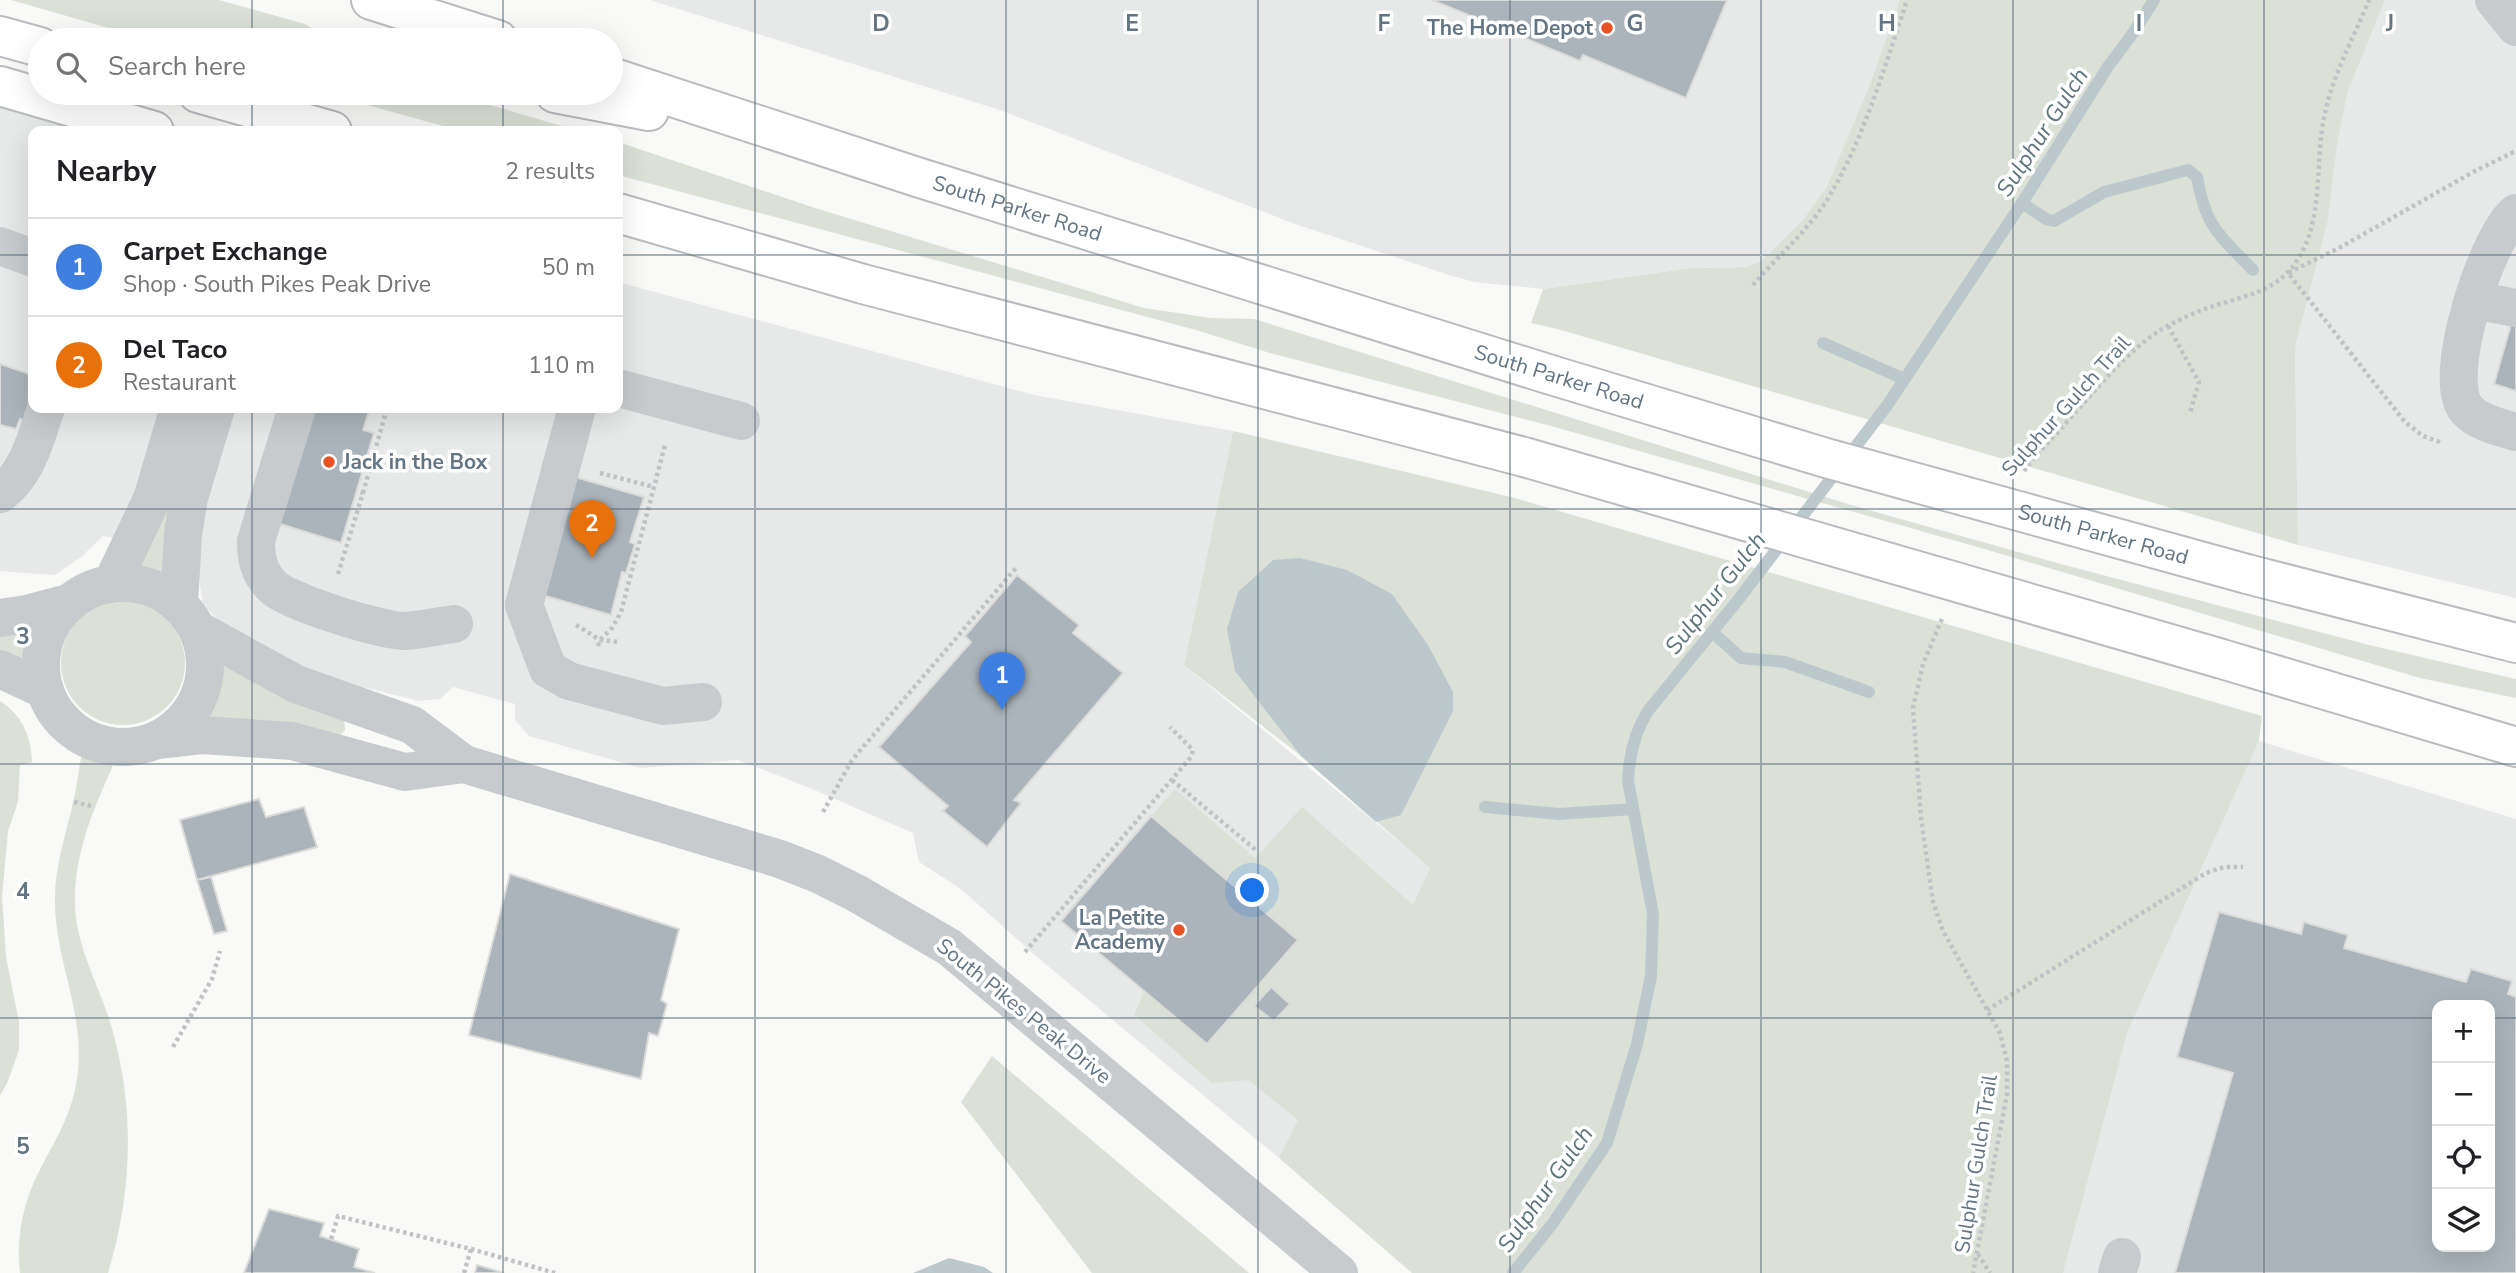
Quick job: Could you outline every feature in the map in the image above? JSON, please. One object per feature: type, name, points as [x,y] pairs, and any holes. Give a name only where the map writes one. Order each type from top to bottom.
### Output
[{"type":"highway","points":[[371,0],[427,10],[470,28]]},
{"type":"highway","points":[[0,36],[28,44]]},
{"type":"highway","name":"South Parker Road","points":[[623,81],[1548,374],[1826,458],[2247,574],[2516,643]]},
{"type":"highway","points":[[0,86],[28,94]]},
{"type":"highway","points":[[65,105],[137,126]]},
{"type":"highway","points":[[243,105],[315,126]]},
{"type":"highway","points":[[618,105],[803,140]]},
{"type":"highway","points":[[623,214],[863,284],[1524,457],[2516,747]]},
{"type":"highway","points":[[623,240],[863,284]]},
{"type":"street","points":[[2494,0],[2516,27]]},
{"type":"street","points":[[2516,213],[2499,237],[2474,300],[2458,358],[2460,397],[2466,409],[2477,417],[2516,432]]},
{"type":"street","points":[[0,246],[28,256]]},
{"type":"street","points":[[2474,300],[2516,308]]},
{"type":"street","points":[[623,389],[741,421]]},
{"type":"street","points":[[0,494],[12,485],[27,463],[44,413]]},
{"type":"street","points":[[112,583],[152,499],[178,413]]},
{"type":"street","points":[[188,617],[164,593],[130,582],[112,583],[89,590],[69,603],[53,621],[44,643],[40,667],[45,691],[58,715],[73,730],[92,742],[114,747],[136,746],[157,740],[183,721],[193,708],[200,694],[205,661],[188,617],[183,534],[188,498],[214,413]]},
{"type":"street","points":[[295,413],[256,541],[256,560],[265,578],[276,591],[375,626],[404,631],[454,624]]},
{"type":"street","points":[[576,413],[524,605],[548,669],[555,675],[577,684],[663,706],[703,702]]},
{"type":"street","points":[[0,618],[69,603]]},
{"type":"street","name":"South Pikes Peak Drive","points":[[188,617],[271,672],[296,684],[412,725],[464,764],[779,859],[856,893],[949,947],[1339,1273]]},
{"type":"street","points":[[0,668],[45,691]]},
{"type":"street","name":"South Pikes Peak Drive","points":[[157,740],[202,735],[292,741],[405,772],[464,764]]},
{"type":"path","points":[[1753,285],[1808,226],[1830,195],[1863,123],[1908,0]]},
{"type":"path","name":"Sulphur Gulch Trail","points":[[2020,477],[2113,371],[2146,340],[2168,326],[2207,308],[2252,295],[2288,273],[2303,249],[2316,206],[2320,137],[2328,103],[2369,0]]},
{"type":"path","points":[[2448,444],[2423,436],[2405,422],[2288,273],[2516,151]]},
{"type":"path","points":[[2168,326],[2199,382],[2190,413]]},
{"type":"path","points":[[333,580],[339,572],[360,492],[385,413]]},
{"type":"path","points":[[596,651],[600,640],[612,628],[621,612],[666,442]]},
{"type":"path","points":[[594,471],[654,487]]},
{"type":"path","points":[[824,812],[852,760],[1016,568]]},
{"type":"path","name":"Sulphur Gulch Trail","points":[[1944,615],[1923,664],[1913,708],[1921,818],[1933,902],[1940,921],[2000,1032],[2008,1077],[1973,1273]]},
{"type":"path","points":[[575,624],[600,640],[619,642]]},
{"type":"path","points":[[1025,952],[1191,757],[1193,750],[1170,727]]},
{"type":"path","points":[[1172,780],[1257,851]]},
{"type":"path","points":[[74,802],[91,806]]},
{"type":"path","points":[[1987,1010],[2206,873],[2224,867],[2243,867]]},
{"type":"path","points":[[1092,873],[1098,878]]},
{"type":"path","points":[[173,1047],[212,979],[220,951]]},
{"type":"path","points":[[331,1239],[338,1216],[555,1273]]},
{"type":"path","points":[[464,1273],[471,1249]]},
{"type":"path","points":[[1977,1253],[1990,1273]]},
{"type":"shaded area","points":[[11,0],[219,0],[312,28],[108,28]]},
{"type":"shaded area","points":[[650,0],[1900,0],[1868,89],[1826,188],[1802,221],[1761,261],[1746,267],[1691,268],[1543,289],[1474,282],[1446,274],[1295,224],[1000,110]]},
{"type":"shaded area","points":[[1900,0],[2385,0],[2348,91],[2338,139],[2328,220],[2295,348],[2298,545],[1531,323],[1543,289],[1691,268],[1746,267],[1761,261],[1802,221],[1826,188],[1868,89]]},
{"type":"shaded area","points":[[2385,0],[2516,0],[2516,598],[2298,545],[2295,348],[2328,220],[2338,139],[2348,91]]},
{"type":"shaded area","points":[[0,104],[76,126],[28,126],[28,413],[623,413],[623,283],[1034,395],[1233,431],[1184,665],[1431,868],[1279,1158],[1037,957],[961,889],[919,862],[913,833],[738,760],[641,768],[529,736],[515,720],[515,704],[453,687],[440,699],[419,701],[354,685],[292,663],[227,629],[203,605],[199,554],[103,536],[81,557],[55,575],[0,571]]},
{"type":"shaded area","points":[[367,105],[490,105],[562,126],[443,126]]},
{"type":"shaded area","points":[[623,144],[815,208],[1144,308],[1211,318],[1254,319],[1851,505],[2057,563],[2369,645],[2516,679],[2516,698],[2420,678],[1988,550],[1551,426],[1270,353],[1196,330],[623,176]]},
{"type":"shaded area","points":[[190,413],[163,575],[141,569],[138,565]]},
{"type":"shaded area","points":[[1233,431],[1511,497],[2262,716],[2259,741],[2128,1031],[2063,1273],[1412,1273],[1279,1158],[1298,1120],[1249,1080],[1212,1083],[1134,1015],[1144,992],[1207,1044],[1298,940],[1151,816],[1175,789],[1255,858],[1302,807],[1413,905],[1430,868],[1301,756],[1184,665]]},
{"type":"shaded area","points":[[1300,558],[1347,570],[1392,594],[1428,645],[1453,692],[1453,711],[1401,815],[1376,822],[1301,756],[1235,671],[1227,629],[1238,592],[1273,560]]},
{"type":"shaded area","points":[[123,601],[147,605],[167,619],[181,639],[185,663],[181,687],[167,707],[147,721],[123,725],[99,721],[79,707],[65,687],[61,663],[65,639],[79,619],[99,605]]},
{"type":"shaded area","points":[[32,631],[35,635],[29,664],[0,651],[0,634]]},
{"type":"shaded area","points":[[222,665],[344,715],[345,730],[339,736],[209,718]]},
{"type":"shaded area","points":[[0,701],[15,713],[24,727],[28,735],[32,762],[20,765],[18,802],[8,831],[2,897],[6,957],[19,1022],[19,1050],[0,1096]]},
{"type":"shaded area","points":[[2259,741],[2516,819],[2516,1273],[2063,1273],[2128,1031]]},
{"type":"shaded area","points":[[83,751],[113,762],[81,851],[75,905],[80,937],[108,1016],[120,1062],[127,1123],[126,1183],[108,1273],[20,1273],[21,1225],[27,1202],[67,1115],[78,1071],[77,1026],[59,941],[55,898],[59,860]]},
{"type":"shaded area","points":[[992,1056],[1249,1273],[1092,1273],[961,1102]]},
{"type":"shaded area","points":[[949,1258],[984,1267],[993,1273],[913,1273]]},
{"type":"building","name":"The Home Depot","points":[[1432,0],[1727,0],[1686,98],[1583,55],[1580,61]]},
{"type":"building","points":[[2516,307],[2516,391],[2494,384]]},
{"type":"building","points":[[0,364],[28,373],[28,413],[32,413],[30,423],[20,419],[16,429],[0,425]]},
{"type":"building","name":"Jack in the Box","points":[[309,413],[368,413],[363,430],[374,433],[341,543],[274,522]]},
{"type":"building","points":[[575,477],[644,497],[630,542],[635,544],[626,573],[622,572],[611,615],[542,595]]},
{"type":"building","points":[[1017,575],[1079,625],[1073,633],[1123,673],[1014,800],[1021,803],[987,847],[943,811],[948,806],[879,747],[971,642],[965,636]]},
{"type":"building","points":[[259,799],[266,817],[304,807],[317,847],[197,880],[180,820]]},
{"type":"building","name":"La Petite Academy","points":[[1151,816],[1298,940],[1207,1044],[1061,921]]},
{"type":"building","points":[[510,874],[679,929],[661,1000],[667,1004],[658,1036],[649,1033],[641,1079],[469,1035]]},
{"type":"building","points":[[211,877],[227,931],[214,934],[197,880]]},
{"type":"building","points":[[2219,912],[2301,934],[2304,922],[2348,935],[2344,948],[2466,982],[2471,969],[2512,981],[2508,994],[2516,997],[2516,1273],[2175,1273],[2233,1073],[2177,1057]]},
{"type":"building","points":[[1271,987],[1290,1004],[1274,1021],[1254,1006]]},
{"type":"building","points":[[269,1209],[324,1223],[320,1236],[359,1249],[354,1267],[375,1273],[244,1273]]},
{"type":"building","points":[[477,1265],[504,1273],[475,1273]]},
{"type":"waterway","name":"Sulphur Gulch","points":[[1513,1273],[1553,1223],[1607,1143],[1637,1044],[1651,976],[1653,914],[1628,781],[1633,744],[1643,719],[1886,407],[2154,0]]},
{"type":"waterway","points":[[2022,203],[2046,219],[2054,221],[2104,192],[2188,170],[2197,177],[2205,208],[2216,230],[2253,270]]},
{"type":"waterway","points":[[1823,343],[1904,379]]},
{"type":"waterway","points":[[1712,632],[1741,658],[1785,662],[1869,692]]},
{"type":"waterway","points":[[1485,807],[1559,814],[1633,809]]},
{"type":"place","name":"The Home Depot","points":[[1607,28]]},
{"type":"place","name":"Jack in the Box","points":[[329,462]]},
{"type":"place","name":"Del Taco","points":[[592,558]]},
{"type":"place","name":"Carpet Exchange","points":[[1002,710]]},
{"type":"place","name":"La Petite Academy","points":[[1179,930]]}]
